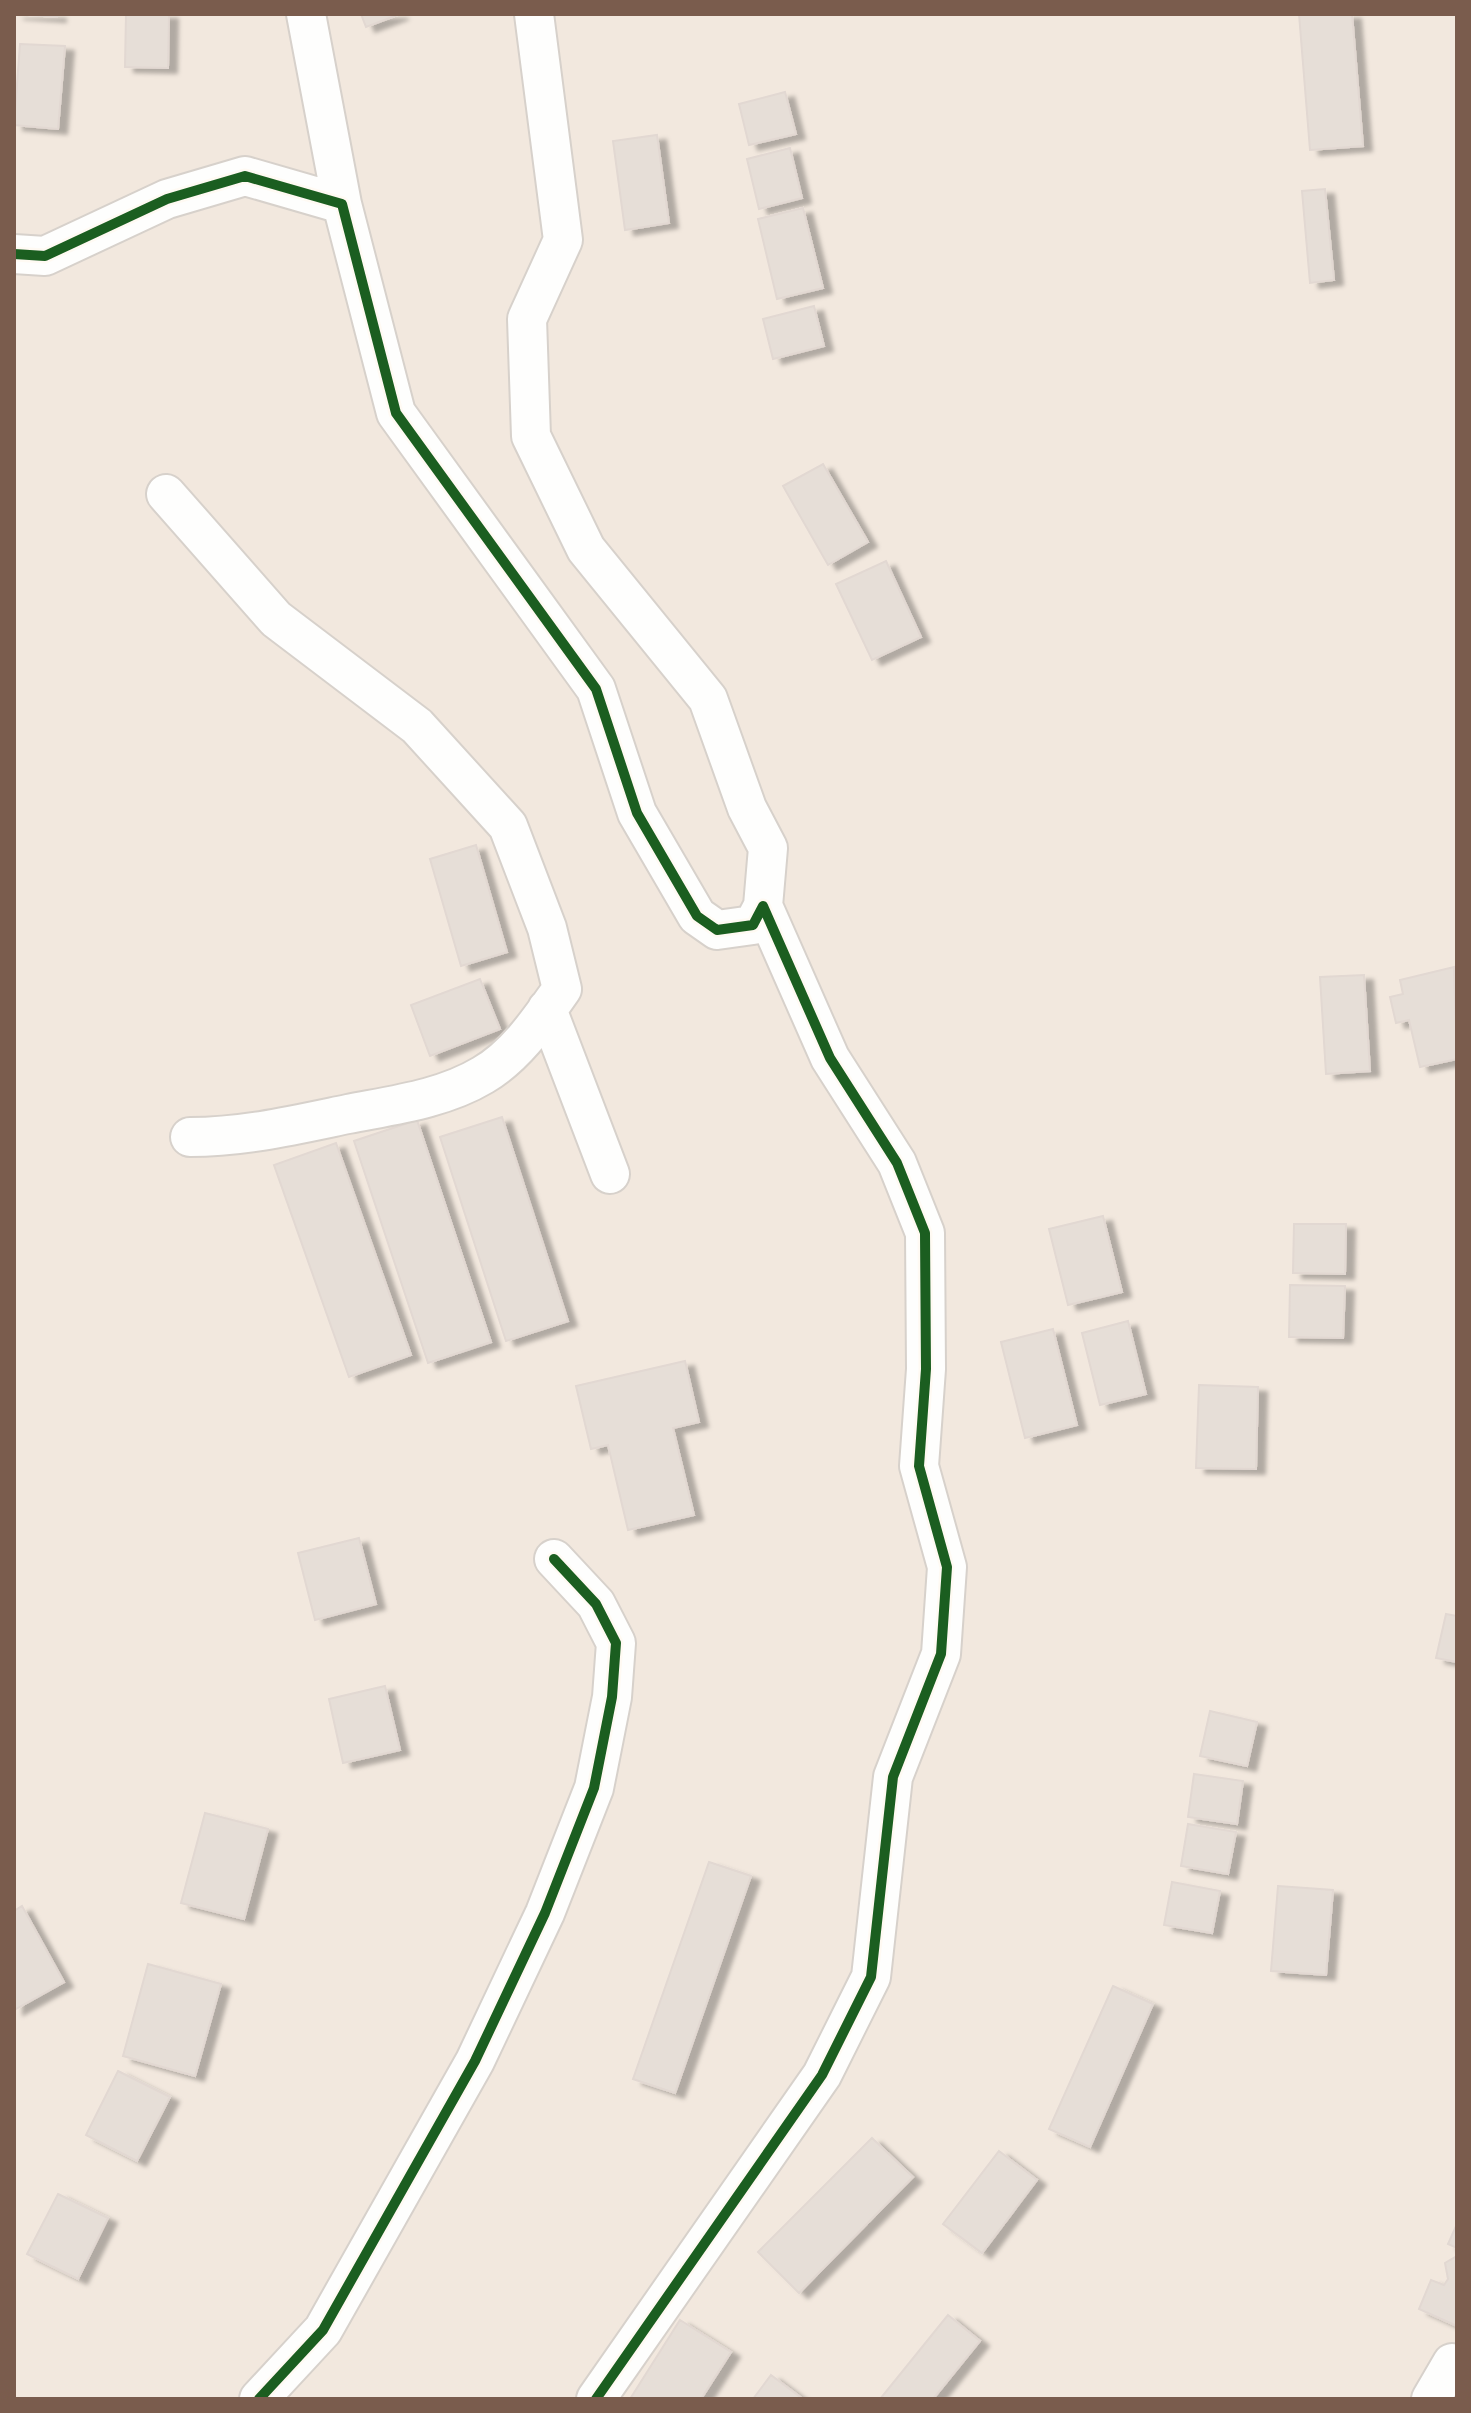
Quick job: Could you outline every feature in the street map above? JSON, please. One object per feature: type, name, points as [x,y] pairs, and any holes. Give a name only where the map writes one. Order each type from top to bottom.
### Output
[{"type":"street","points":[[306,14],[342,204],[396,413],[596,689],[637,813],[697,916],[717,930],[753,925],[763,906],[768,848],[747,808],[708,699],[586,549],[531,436],[527,319],[563,240],[534,14]]},
{"type":"street","points":[[14,254],[45,256],[167,199],[245,176],[342,204]]},
{"type":"street","points":[[166,494],[276,619],[417,726],[508,826],[547,928],[562,989],[529,1035],[486,1073],[454,1089],[403,1104],[237,1137],[190,1137]]},
{"type":"street","points":[[596,2399],[822,2075],[871,1977],[893,1777],[941,1654],[947,1567],[919,1466],[926,1369],[925,1233],[897,1163],[830,1058],[763,906]]},
{"type":"street","points":[[547,1009],[610,1174]]},
{"type":"street","points":[[259,2399],[323,2330],[475,2061],[545,1913],[594,1788],[612,1697],[616,1643],[596,1604],[554,1559]]},
{"type":"street","points":[[1431,2399],[1452,2363]]},
{"type":"shaded area","points":[[14,14],[1457,14],[1457,2399],[14,2399]]},
{"type":"building","points":[[14,14],[57,14],[57,17]]},
{"type":"building","points":[[126,14],[169,14],[168,68],[125,67]]},
{"type":"building","points":[[361,14],[400,14],[366,27]]},
{"type":"building","points":[[1299,14],[1352,14],[1363,146],[1310,150]]},
{"type":"building","points":[[20,44],[65,46],[58,129],[14,125]]},
{"type":"building","points":[[785,92],[796,134],[749,145],[739,104]]},
{"type":"building","points":[[657,135],[669,223],[625,230],[613,141]]},
{"type":"building","points":[[790,148],[802,198],[759,209],[747,159]]},
{"type":"building","points":[[1325,189],[1334,280],[1310,283],[1302,191]]},
{"type":"building","points":[[803,208],[823,288],[777,299],[758,219]]},
{"type":"building","points":[[814,306],[824,346],[773,359],[763,319]]},
{"type":"building","points":[[823,464],[868,542],[828,565],[783,486]]},
{"type":"building","points":[[886,561],[921,637],[872,660],[836,584]]},
{"type":"building","points":[[476,845],[507,952],[461,966],[430,859]]},
{"type":"building","points":[[1454,967],[1457,1059],[1420,1067],[1409,1020],[1396,1023],[1390,997],[1403,994],[1400,980]]},
{"type":"building","points":[[1364,975],[1370,1071],[1326,1074],[1320,977]]},
{"type":"building","points":[[480,979],[500,1029],[430,1056],[411,1005]]},
{"type":"building","points":[[502,1117],[568,1321],[506,1341],[440,1137]]},
{"type":"building","points":[[417,1120],[491,1342],[428,1363],[354,1141]]},
{"type":"building","points":[[336,1143],[411,1355],[349,1377],[274,1165]]},
{"type":"building","points":[[1103,1216],[1122,1292],[1068,1305],[1049,1229]]},
{"type":"building","points":[[1294,1224],[1346,1224],[1345,1274],[1293,1273]]},
{"type":"building","points":[[1290,1285],[1345,1286],[1343,1338],[1289,1337]]},
{"type":"building","points":[[1128,1321],[1146,1394],[1100,1405],[1082,1333]]},
{"type":"building","points":[[1053,1329],[1077,1425],[1025,1438],[1001,1342]]},
{"type":"building","points":[[685,1361],[699,1422],[673,1428],[694,1515],[628,1530],[608,1445],[591,1449],[576,1386]]},
{"type":"building","points":[[1199,1385],[1258,1387],[1256,1469],[1196,1468]]},
{"type":"building","points":[[359,1538],[376,1604],[315,1620],[298,1553]]},
{"type":"building","points":[[1446,1614],[1457,1616],[1457,1662],[1436,1658]]},
{"type":"building","points":[[385,1686],[400,1750],[343,1763],[329,1699]]},
{"type":"building","points":[[1210,1711],[1257,1722],[1247,1766],[1200,1756]]},
{"type":"building","points":[[1194,1774],[1243,1781],[1237,1824],[1188,1817]]},
{"type":"building","points":[[205,1813],[268,1829],[244,1919],[181,1903]]},
{"type":"building","points":[[1188,1824],[1236,1832],[1228,1874],[1181,1866]]},
{"type":"building","points":[[709,1862],[751,1876],[675,2093],[633,2079]]},
{"type":"building","points":[[1172,1882],[1220,1891],[1212,1933],[1164,1925]]},
{"type":"building","points":[[1278,1886],[1333,1890],[1326,1975],[1271,1971]]},
{"type":"building","points":[[22,1906],[64,1982],[14,2010],[14,1911]]},
{"type":"building","points":[[148,1964],[221,1984],[195,2076],[123,2056]]},
{"type":"building","points":[[1113,1986],[1153,2004],[1090,2147],[1049,2129]]},
{"type":"building","points":[[118,2071],[170,2097],[137,2161],[86,2135]]},
{"type":"building","points":[[872,2138],[913,2177],[799,2293],[758,2252]]},
{"type":"building","points":[[999,2151],[1037,2180],[982,2253],[943,2224]]},
{"type":"building","points":[[58,2194],[108,2218],[78,2279],[27,2254]]},
{"type":"building","points":[[1457,2224],[1457,2248],[1448,2244]]},
{"type":"building","points":[[1457,2256],[1457,2326],[1419,2309],[1431,2280],[1444,2285],[1448,2279],[1445,2263]]},
{"type":"building","points":[[948,2315],[980,2341],[933,2399],[880,2399]]},
{"type":"building","points":[[680,2320],[731,2352],[701,2399],[630,2399]]},
{"type":"building","points":[[771,2375],[803,2399],[753,2399]]},
{"type":"cycle path","points":[[14,254],[45,256],[167,199],[245,176],[342,204],[396,413],[596,689],[637,813],[697,916],[717,930],[753,925],[763,906],[830,1058],[897,1163],[925,1233],[926,1369],[919,1466],[947,1567],[941,1654],[893,1777],[871,1977],[822,2075],[596,2399]]},
{"type":"cycle path","points":[[259,2399],[323,2330],[475,2061],[545,1913],[594,1788],[612,1697],[616,1643],[596,1604],[554,1559]]}]
